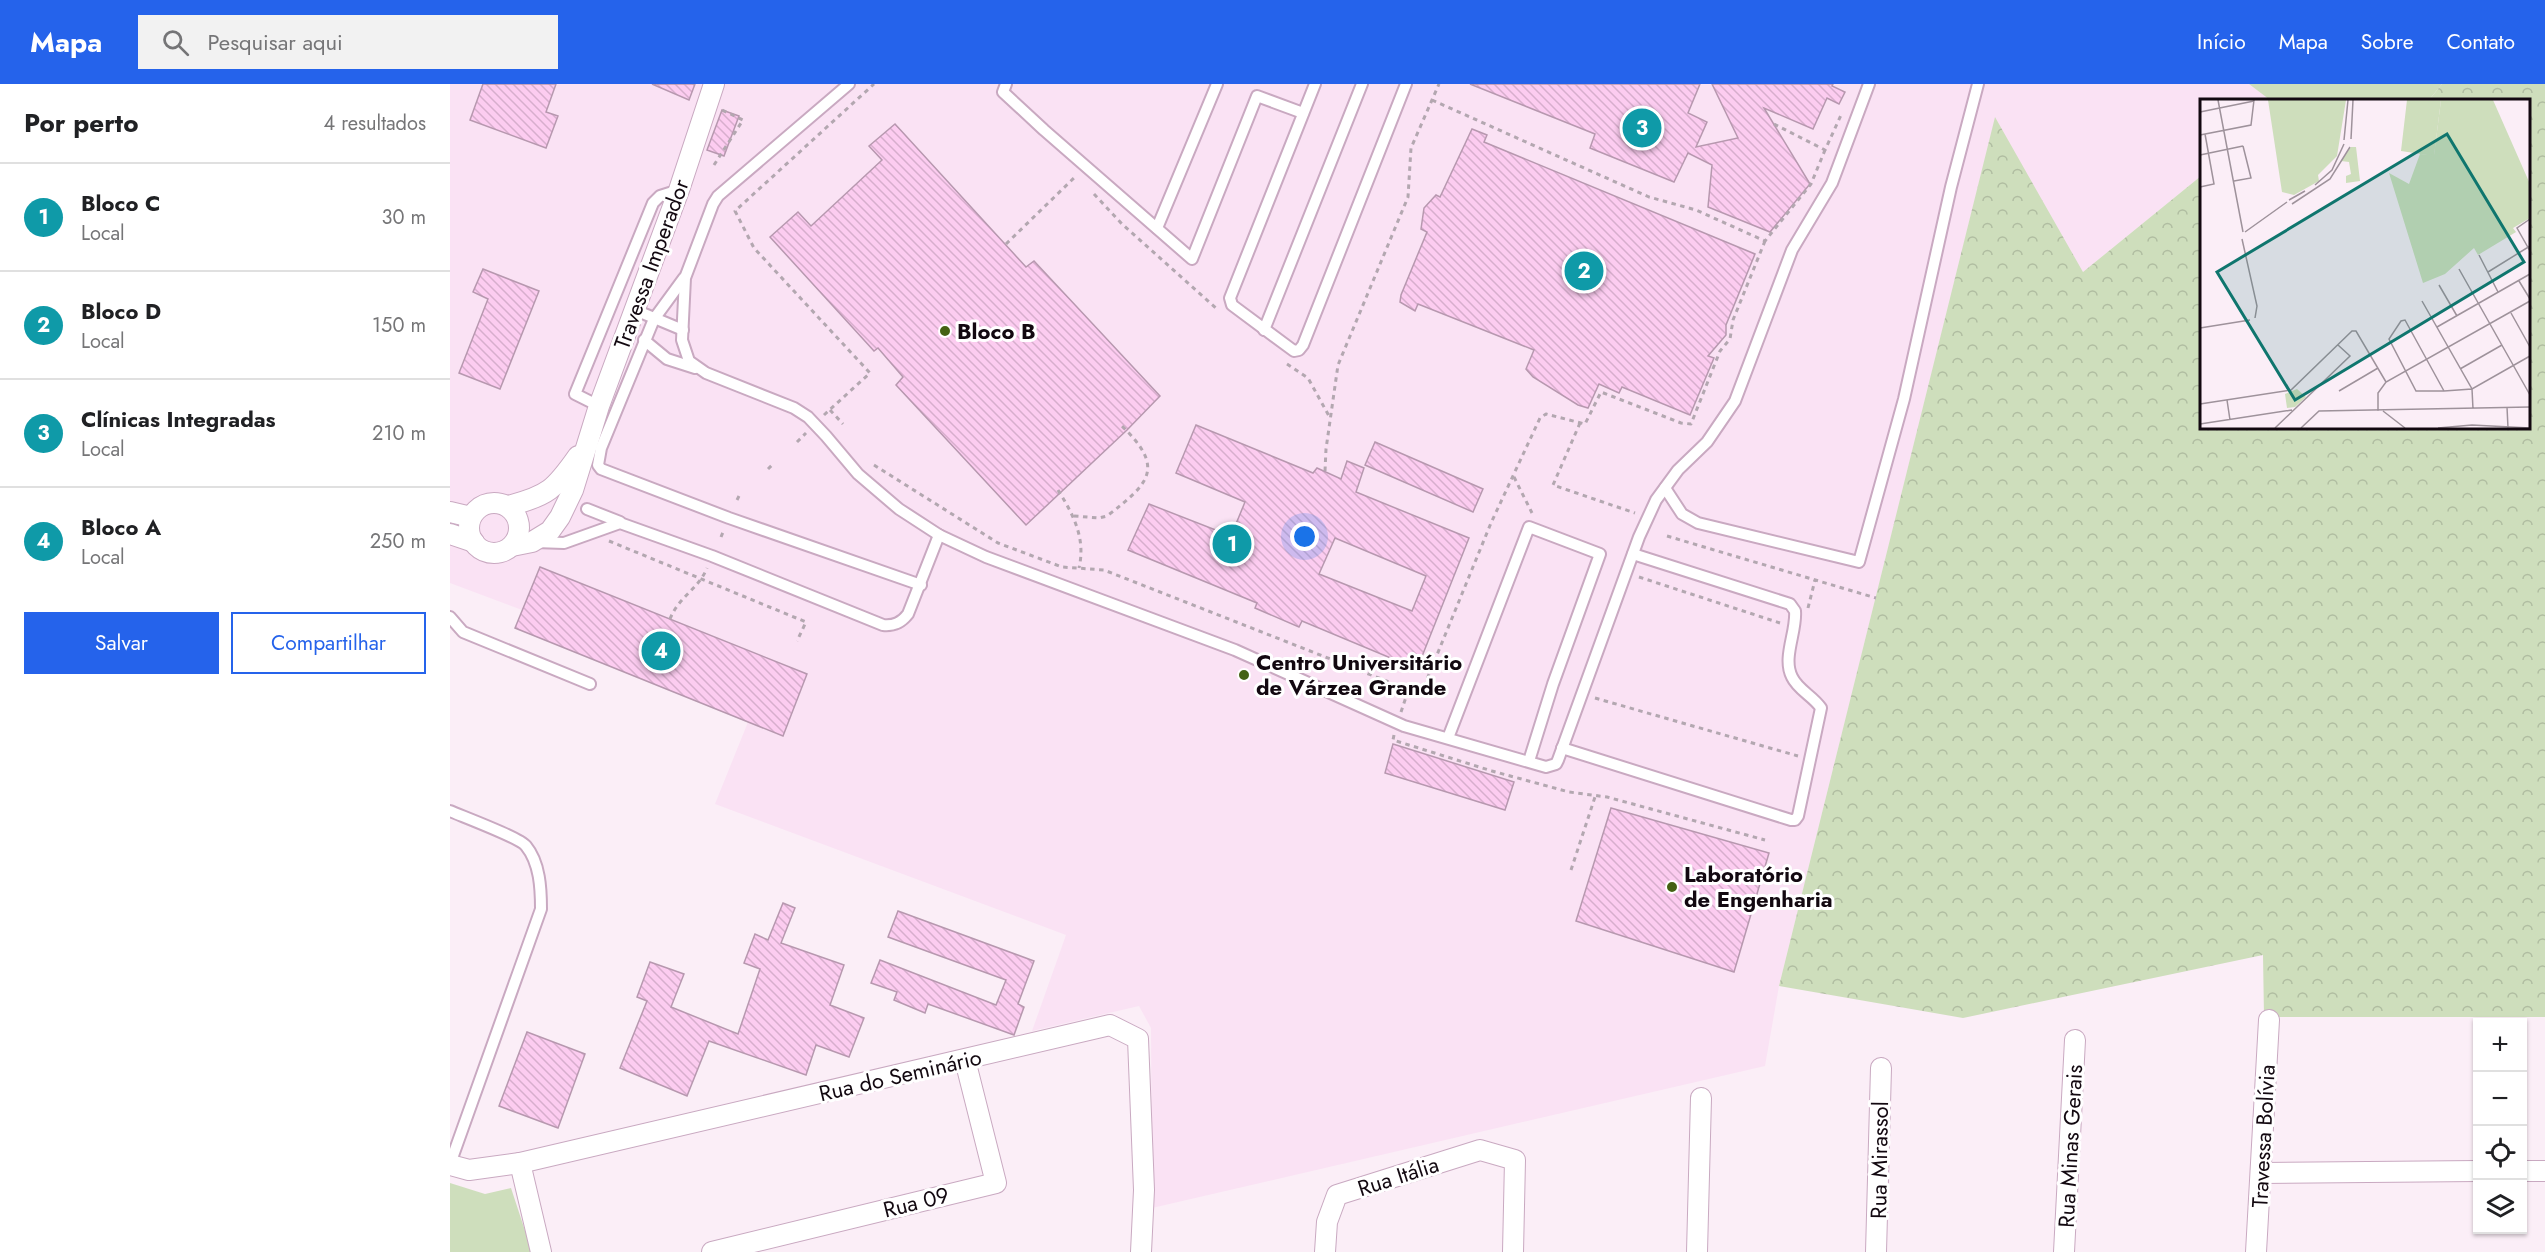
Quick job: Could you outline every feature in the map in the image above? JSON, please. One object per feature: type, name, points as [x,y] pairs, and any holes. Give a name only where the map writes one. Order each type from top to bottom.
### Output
[{"type":"street","name":"Travessa Imperador","points":[[510,551],[550,531],[560,517],[579,476],[586,444],[599,406],[679,190],[714,84]]},
{"type":"street","name":"Travessa Imperador","points":[[508,506],[530,501],[550,490],[564,477],[586,444]]},
{"type":"street","points":[[450,534],[477,550],[480,548],[497,553],[510,551],[520,529],[519,520],[508,506],[500,503],[483,505],[471,518],[470,534],[477,550]]},
{"type":"street","points":[[450,512],[471,518]]},
{"type":"street","name":"Travessa Bolívia","points":[[2256,1252],[2269,1020]]},
{"type":"street","name":"Rua do Seminário","points":[[450,1164],[469,1170],[520,1163],[1110,1024],[1138,1039],[1144,1190],[1141,1252]]},
{"type":"street","name":"Rua Minas Gerais","points":[[2064,1252],[2075,1040]]},
{"type":"street","name":"Rua 09","points":[[712,1252],[996,1183],[965,1060]]},
{"type":"street","name":"Rua Mirassol","points":[[1876,1252],[1881,1068]]},
{"type":"street","points":[[1696,1252],[1701,1098]]},
{"type":"street","name":"Rua Itália","points":[[1325,1252],[1327,1222],[1337,1195],[1480,1150],[1515,1161],[1513,1252]]},
{"type":"street","points":[[520,1163],[541,1252]]},
{"type":"street","points":[[2261,1173],[2473,1171]]},
{"type":"street","points":[[2527,1171],[2545,1171]]},
{"type":"lane","points":[[849,84],[718,196],[685,278],[654,320],[644,340],[601,448],[598,465],[601,470],[740,522],[921,585]]},
{"type":"lane","points":[[1006,84],[1003,92],[1035,123],[1192,258],[1257,96],[1303,113]]},
{"type":"lane","points":[[1158,228],[1217,84]]},
{"type":"lane","points":[[1315,84],[1230,298],[1232,305],[1294,351],[1299,350],[1303,345],[1406,84]]},
{"type":"lane","points":[[1264,330],[1362,84]]},
{"type":"lane","points":[[644,340],[668,359],[794,408],[808,417],[858,474],[899,509],[939,535],[986,557],[1235,650],[1404,726],[1551,766],[1558,760],[1633,554],[1653,507],[1678,470],[1707,442],[1736,401],[1792,250],[1832,183],[1869,84]]},
{"type":"lane","points":[[1665,488],[1682,514],[1698,523],[1859,562],[1904,399],[1951,187],[1978,84]]},
{"type":"lane","points":[[599,406],[575,394],[653,203],[660,196],[679,190]]},
{"type":"lane","points":[[685,278],[684,351],[695,368]]},
{"type":"lane","points":[[635,310],[654,320],[683,330]]},
{"type":"lane","points":[[587,508],[620,523],[712,556],[883,625],[898,624],[904,620],[921,585],[939,535]]},
{"type":"lane","points":[[532,542],[564,543],[620,523]]},
{"type":"lane","points":[[1448,738],[1529,527],[1600,554],[1553,684],[1529,761]]},
{"type":"lane","points":[[1562,748],[1794,821],[1798,816],[1821,708],[1816,700],[1799,687],[1791,676],[1790,653],[1795,616],[1790,604],[1633,554]]},
{"type":"lane","points":[[450,617],[463,632],[590,684]]},
{"type":"lane","points":[[450,811],[526,845],[542,887],[541,909],[450,1164]]},
{"type":"path","points":[[824,415],[870,373],[754,248],[735,211],[874,84]]},
{"type":"path","points":[[1325,471],[1338,365],[1408,197],[1411,148],[1439,84]]},
{"type":"path","points":[[1432,99],[1649,197],[1696,210],[1765,241]]},
{"type":"path","points":[[714,165],[743,120],[718,108]]},
{"type":"path","points":[[874,465],[998,543],[1062,567],[1104,570],[1417,693],[1423,688],[1513,476],[1542,415],[1585,424],[1601,392],[1680,423],[1691,424],[1720,351],[1730,339],[1733,320],[1765,241],[1811,184],[1811,179],[1844,108]]},
{"type":"path","points":[[1774,124],[1825,150]]},
{"type":"path","points":[[1072,171],[1083,182]]},
{"type":"path","points":[[1006,244],[1076,175]]},
{"type":"path","points":[[1090,190],[1122,224],[1223,314]]},
{"type":"path","points":[[1282,361],[1308,378],[1330,416]]},
{"type":"path","points":[[830,410],[843,424]]},
{"type":"path","points":[[1580,423],[1553,485],[1635,513],[1632,523]]},
{"type":"path","points":[[1074,516],[1099,518],[1107,516],[1148,476],[1149,465],[1145,453],[1122,426]]},
{"type":"path","points":[[796,441],[806,433]]},
{"type":"path","points":[[768,469],[772,465]]},
{"type":"path","points":[[1513,476],[1532,513],[1529,527]]},
{"type":"path","points":[[1058,490],[1074,516],[1082,555],[1079,568]]},
{"type":"path","points":[[1667,536],[1876,598]]},
{"type":"path","points":[[606,540],[806,622],[797,641]]},
{"type":"path","points":[[477,550],[493,560],[510,551]]},
{"type":"path","points":[[670,620],[676,606],[702,579],[707,567]]},
{"type":"path","points":[[1639,577],[1787,626]]},
{"type":"path","points":[[1400,715],[1408,691]]},
{"type":"path","points":[[1595,698],[1811,759]]},
{"type":"path","points":[[1395,734],[1393,740],[1492,771],[1595,797],[1607,797],[1765,840]]},
{"type":"path","points":[[1571,870],[1595,797]]},
{"type":"shaded area","name":"Centro Universitário de Várzea Grande","points":[[450,84],[2249,84],[2269,99],[2200,99],[2200,177],[2083,272],[1995,118],[1779,986],[1765,1066],[1152,1208],[1151,1028],[1139,1006],[1032,1031],[1066,935],[715,804],[748,722],[515,628],[522,610],[450,583]]},
{"type":"green space","points":[[2249,84],[2442,84],[2430,99],[2269,99]]},
{"type":"green space","points":[[2442,84],[2545,84],[2545,1017],[2264,1017],[2263,955],[1963,1018],[1779,986],[1995,117],[2083,272],[2200,177],[2200,429],[2530,429],[2530,99],[2430,99]]},
{"type":"green space","points":[[450,1183],[485,1194],[511,1188],[532,1252],[450,1252]]},
{"type":"building","points":[[483,84],[556,84],[546,112],[558,116],[546,148],[470,120]]},
{"type":"building","points":[[652,84],[695,84],[689,100]]},
{"type":"building","points":[[1470,84],[1700,84],[1688,113],[1707,122],[1696,147],[1738,138],[1712,84],[1833,84],[1832,86],[1845,92],[1839,104],[1827,98],[1813,129],[1764,108],[1810,184],[1770,232],[1708,207],[1712,165],[1688,153],[1674,182],[1590,148],[1595,134]]},
{"type":"building","points":[[722,110],[739,116],[724,156],[707,150]]},
{"type":"building","name":"Bloco B","points":[[895,124],[1026,267],[1034,261],[1160,396],[1026,525],[896,385],[903,377],[878,348],[874,351],[770,237],[798,212],[811,226],[882,160],[869,146]]},
{"type":"building","points":[[1472,129],[1487,135],[1484,142],[1755,254],[1726,325],[1726,335],[1708,356],[1714,358],[1690,415],[1622,387],[1619,393],[1599,384],[1588,408],[1578,405],[1533,377],[1526,369],[1534,350],[1418,304],[1415,311],[1400,302],[1427,232],[1421,229],[1424,208],[1436,195],[1440,197]]},
{"type":"building","points":[[483,269],[539,291],[500,389],[459,373],[488,299],[473,292]]},
{"type":"building","points":[[1196,425],[1313,473],[1317,468],[1341,479],[1347,461],[1364,468],[1356,492],[1469,538],[1417,669],[1302,621],[1299,627],[1255,608],[1257,603],[1128,550],[1149,504],[1231,536],[1245,502],[1176,473]],"holes":[[[1335,538],[1426,576],[1412,611],[1319,574]]]},
{"type":"building","points":[[1375,442],[1483,489],[1473,512],[1365,465]]},
{"type":"building","points":[[540,567],[807,674],[783,736],[515,628]]},
{"type":"building","points":[[1393,744],[1514,782],[1505,810],[1385,773]]},
{"type":"building","name":"Laboratório de Engenharia","points":[[1611,808],[1769,853],[1734,972],[1576,921]]},
{"type":"building","points":[[783,903],[795,908],[781,943],[844,965],[830,1005],[864,1018],[849,1057],[816,1045],[806,1075],[709,1041],[687,1096],[620,1068],[647,1001],[637,997],[650,962],[684,974],[671,1007],[738,1034],[760,969],[744,963],[755,934],[768,940]]},
{"type":"building","points":[[898,911],[1034,961],[1018,1004],[1024,1007],[1014,1035],[928,1004],[925,1013],[894,1000],[897,992],[871,983],[880,960],[996,1005],[1006,980],[888,937]]},
{"type":"building","points":[[527,1032],[585,1054],[558,1128],[499,1106]]},
{"type":"place","name":"Clínicas Integradas","points":[[1642,128]]},
{"type":"place","name":"Bloco D","points":[[1584,271]]},
{"type":"place","name":"Bloco B","points":[[945,331]]},
{"type":"place","name":"Bloco C","points":[[1232,544]]},
{"type":"place","name":"Bloco A","points":[[661,651]]},
{"type":"place","name":"Centro Universitário de Várzea Grande","points":[[1244,675]]},
{"type":"place","name":"Laboratório de Engenharia","points":[[1672,887]]}]
